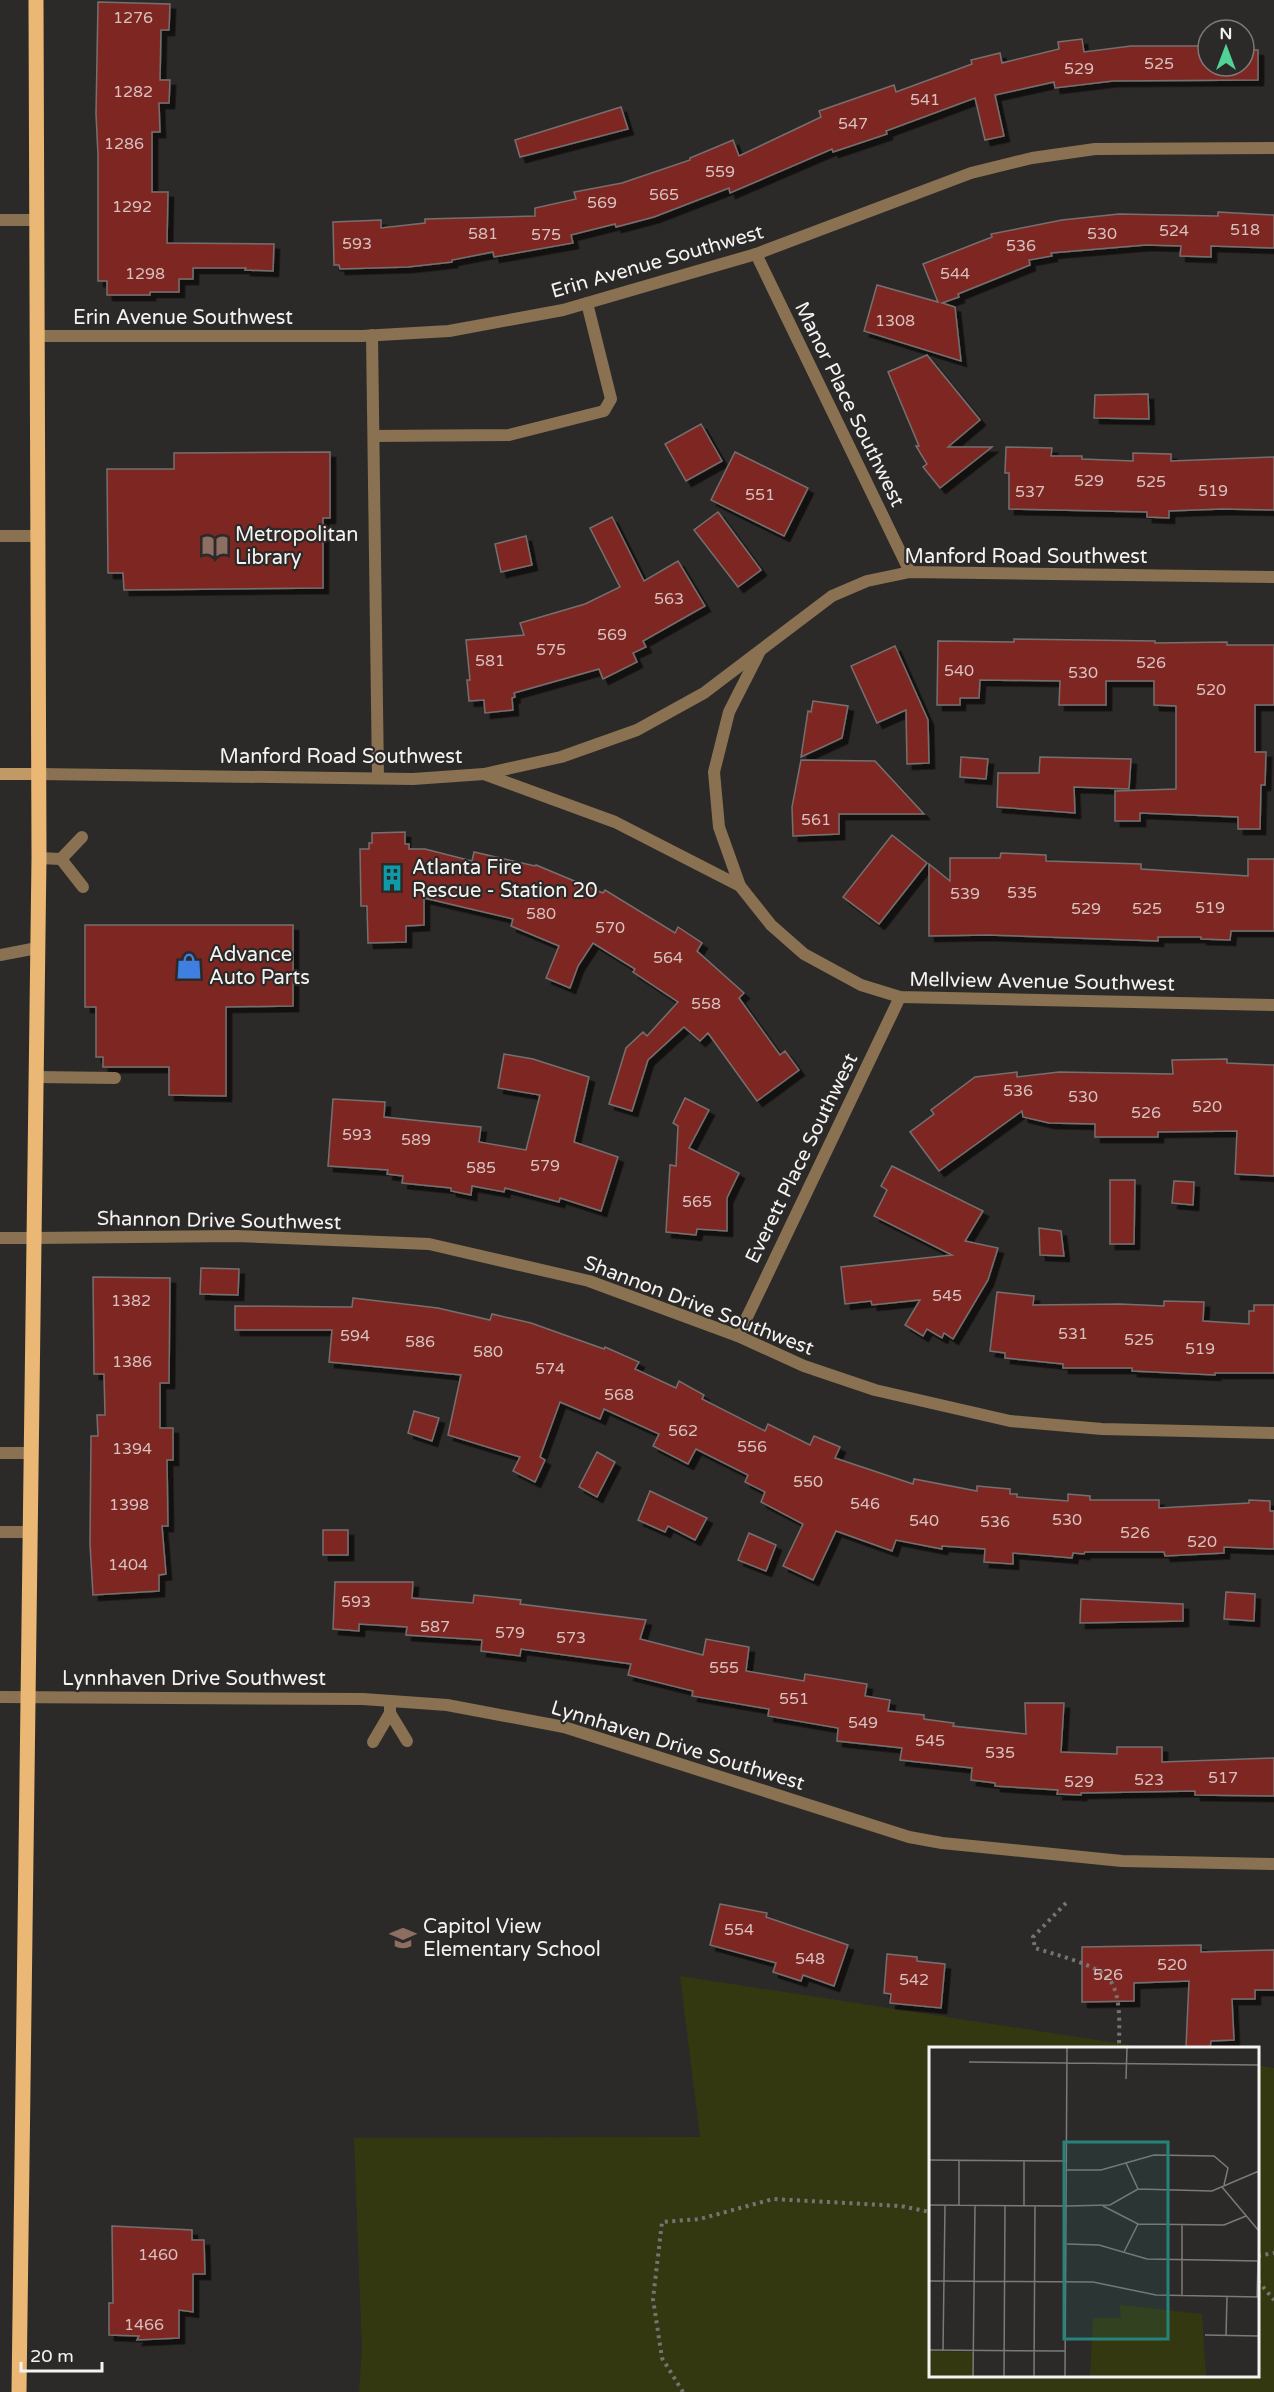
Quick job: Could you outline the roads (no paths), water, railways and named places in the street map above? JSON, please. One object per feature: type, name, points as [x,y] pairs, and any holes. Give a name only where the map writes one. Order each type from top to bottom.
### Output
[{"type":"main road","points":[[19,2392],[39,858],[36,0]]},
{"type":"main road","points":[[0,774],[39,774]]},
{"type":"street","name":"Erin Avenue Southwest","points":[[36,336],[372,335],[449,330],[563,310],[756,254],[971,173],[1032,158],[1095,149],[1274,147]]},
{"type":"street","points":[[0,220],[36,220]]},
{"type":"street","name":"Manor Place Southwest","points":[[756,254],[910,572]]},
{"type":"street","points":[[374,436],[509,435],[604,411],[610,399],[587,303]]},
{"type":"street","points":[[372,335],[378,778]]},
{"type":"street","points":[[0,536],[38,536]]},
{"type":"street","name":"Manford Road Southwest","points":[[39,774],[413,778],[484,774],[561,757],[637,729],[704,693],[832,596],[867,581],[910,572],[1274,577]]},
{"type":"street","name":"Mellview Avenue Southwest","points":[[761,649],[729,712],[714,772],[719,827],[740,886],[771,925],[804,954],[861,986],[900,998],[1274,1005]]},
{"type":"street","name":"Mellview Avenue Southwest","points":[[484,774],[615,822],[740,886]]},
{"type":"street","points":[[39,858],[61,859],[82,837]]},
{"type":"street","points":[[61,859],[83,887]]},
{"type":"street","points":[[0,955],[37,948]]},
{"type":"street","name":"Everett Place Southwest","points":[[738,1336],[900,998]]},
{"type":"street","points":[[36,1077],[115,1078]]},
{"type":"street","name":"Shannon Drive Southwest","points":[[0,1238],[236,1236],[429,1244],[589,1281],[738,1336],[804,1366],[875,1390],[1010,1420],[1102,1429],[1274,1433]]},
{"type":"street","points":[[0,1453],[32,1453]]},
{"type":"street","points":[[0,1532],[31,1532]]},
{"type":"street","name":"Lynnhaven Drive Southwest","points":[[0,1697],[390,1707],[447,1705],[564,1727],[909,1837],[942,1843],[1122,1862],[1274,1864]]},
{"type":"street","points":[[390,1707],[407,1741]]},
{"type":"street","points":[[373,1742],[390,1707]]},
{"type":"place","name":"Metropolitan Library","points":[[215,546]]},
{"type":"place","name":"Atlanta Fire Rescue - Station 20","points":[[392,878]]},
{"type":"place","name":"Advance Auto Parts","points":[[189,966]]},
{"type":"place","name":"Capitol View Elementary School","points":[[403,1938]]}]
